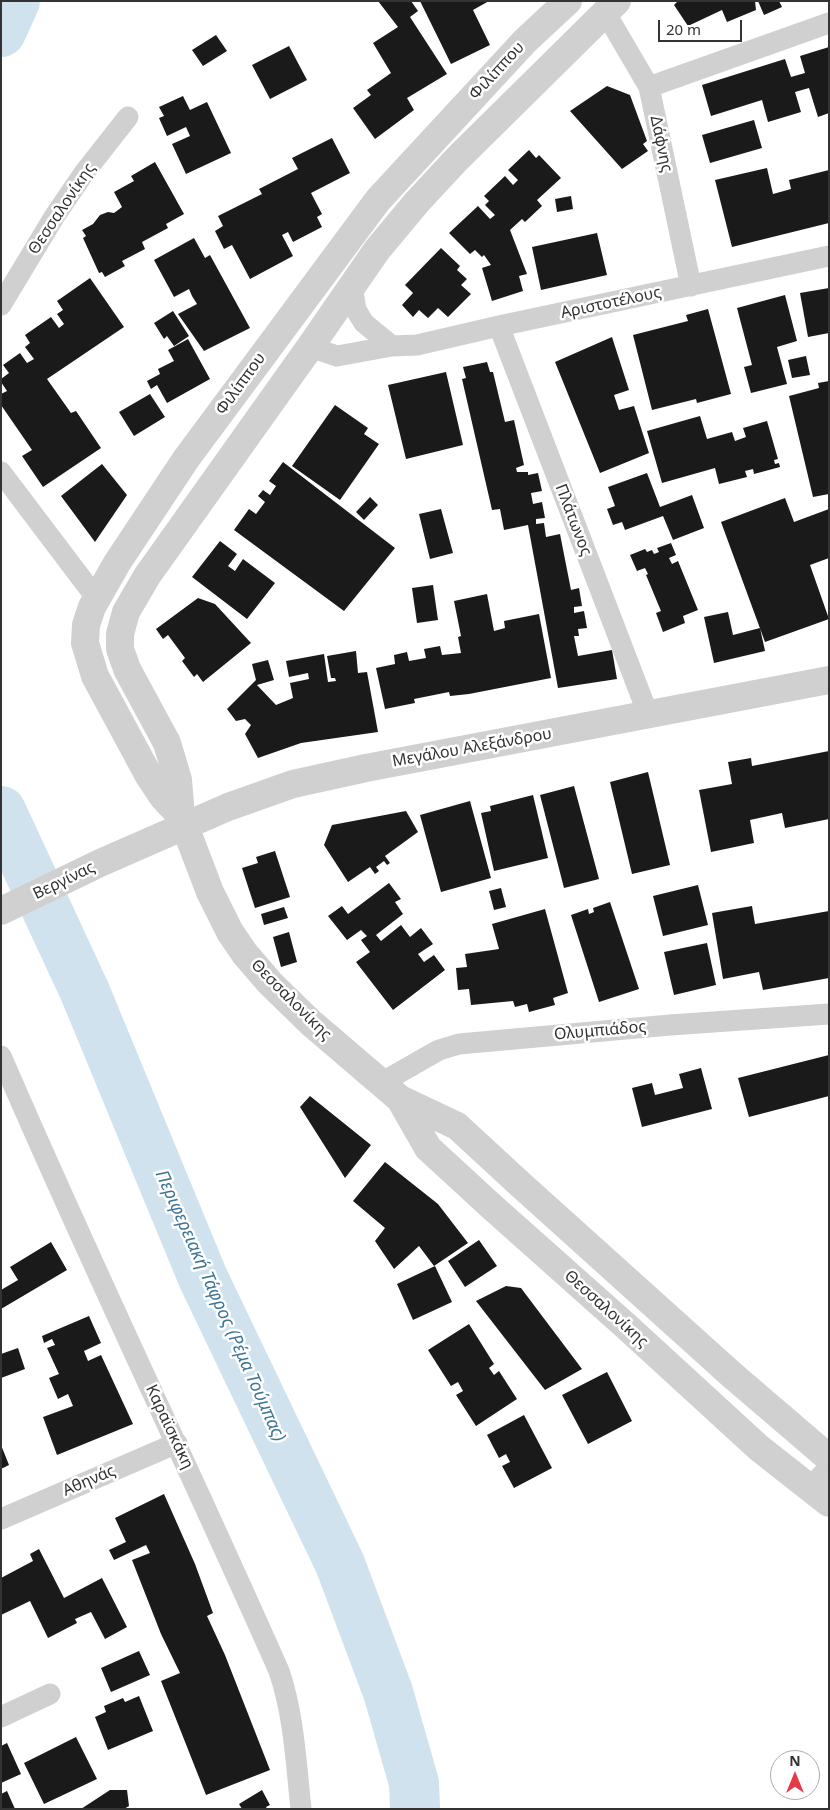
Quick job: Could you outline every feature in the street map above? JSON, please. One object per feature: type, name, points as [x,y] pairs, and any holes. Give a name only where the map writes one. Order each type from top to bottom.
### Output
[{"type":"street","name":"Φιλίππου","points":[[183,821],[148,776],[92,668],[85,643],[85,630],[97,599],[117,563],[186,459],[378,200],[525,41],[568,1]]},
{"type":"street","name":"Φιλίππου","points":[[183,821],[178,780],[167,743],[123,660],[119,641],[126,612],[147,576],[310,348],[377,250],[417,202],[457,159],[611,7]]},
{"type":"street","name":"Δάφνης","points":[[611,7],[649,87],[691,286]]},
{"type":"street","points":[[649,87],[829,24]]},
{"type":"street","name":"Θεσσαλονίκης","points":[[1,304],[54,217],[84,173],[128,116]]},
{"type":"street","name":"Αριστοτέλους","points":[[310,348],[337,356],[392,346],[417,345],[829,256]]},
{"type":"street","points":[[352,286],[356,310],[364,323],[392,346]]},
{"type":"street","name":"Πλάτωνος","points":[[499,326],[648,714]]},
{"type":"street","points":[[1,472],[97,599]]},
{"type":"street","name":"Μεγάλου Αλεξάνδρου","points":[[127,852],[183,821],[265,793],[317,778],[829,680]]},
{"type":"street","name":"Θεσσαλονίκης","points":[[183,821],[197,860],[230,932],[245,954],[270,983],[310,1022],[390,1091],[457,1126],[520,1185],[725,1368],[829,1458]]},
{"type":"street","name":"Βεργίνας","points":[[8,908],[100,863],[127,852]]},
{"type":"street","name":"Ολυμπιάδος","points":[[390,1091],[439,1050],[459,1044],[670,1025],[829,1014]]},
{"type":"street","name":"Καραϊσκάκη","points":[[1,1056],[81,1240],[177,1443],[283,1683],[291,1722],[301,1809]]},
{"type":"street","name":"Θεσσαλονίκης","points":[[390,1091],[428,1148],[497,1213],[627,1327],[759,1448],[819,1496]]},
{"type":"street","name":"Αθηνάς","points":[[1,1519],[177,1443]]},
{"type":"street","points":[[819,1496],[829,1467]]},
{"type":"street","points":[[1,1717],[50,1694]]},
{"type":"building","points":[[378,1],[411,1],[418,11],[410,17],[447,74],[407,98],[414,110],[375,139],[353,108],[371,95],[367,90],[391,73],[373,43],[398,27]]},
{"type":"building","points":[[420,1],[489,1],[473,10],[490,45],[451,64]]},
{"type":"building","points":[[678,1],[755,1],[756,10],[727,22],[722,10],[688,26],[674,5]]},
{"type":"building","points":[[758,1],[779,1],[782,7],[764,15]]},
{"type":"building","points":[[216,35],[227,51],[203,66],[192,50]]},
{"type":"building","points":[[289,46],[307,80],[270,99],[252,65]]},
{"type":"building","points":[[829,47],[829,113],[818,117],[809,88],[795,92],[801,112],[768,122],[762,100],[711,116],[702,85],[785,59],[791,77],[805,73],[800,56]]},
{"type":"building","points":[[607,86],[630,95],[647,141],[643,144],[648,151],[622,169],[570,111]]},
{"type":"building","points":[[183,96],[190,110],[207,102],[231,153],[186,174],[172,144],[190,136],[186,127],[167,136],[159,118],[164,116],[159,107]]},
{"type":"building","points":[[754,120],[762,148],[710,163],[702,135]]},
{"type":"building","points":[[332,138],[350,173],[311,193],[322,214],[317,217],[322,227],[293,242],[288,232],[282,235],[293,256],[250,279],[232,245],[224,249],[215,231],[223,226],[218,216],[262,194],[259,189],[298,169],[292,158]]},
{"type":"building","points":[[529,150],[536,158],[539,155],[561,178],[537,200],[542,206],[525,222],[522,219],[510,230],[527,274],[519,276],[523,291],[492,301],[482,268],[491,265],[484,255],[482,257],[475,250],[470,254],[449,233],[478,206],[490,219],[495,215],[485,205],[489,201],[484,196],[505,176],[513,185],[518,180],[508,170]]},
{"type":"building","points":[[155,162],[184,214],[166,224],[168,228],[142,242],[145,249],[122,261],[125,266],[105,277],[102,272],[99,273],[83,238],[86,236],[82,230],[93,224],[100,215],[108,212],[114,213],[122,207],[114,192],[134,181],[131,176]]},
{"type":"building","points":[[767,168],[773,194],[791,189],[789,180],[829,170],[829,223],[732,247],[715,180]]},
{"type":"building","points":[[571,196],[573,209],[557,212],[555,199]]},
{"type":"building","points":[[597,233],[607,275],[541,290],[532,247]]},
{"type":"building","points":[[194,238],[205,258],[210,255],[250,328],[204,351],[178,314],[197,304],[189,289],[174,297],[154,260]]},
{"type":"building","points":[[441,248],[460,266],[457,270],[467,279],[461,285],[471,294],[448,317],[438,308],[428,318],[419,310],[413,317],[402,305],[413,293],[405,285]]},
{"type":"building","points":[[90,278],[124,327],[47,379],[71,413],[76,411],[101,448],[43,487],[22,456],[32,450],[1,405],[1,394],[7,391],[1,379],[9,373],[3,365],[20,353],[27,363],[34,359],[25,347],[30,343],[25,335],[51,317],[59,328],[64,324],[57,314],[63,310],[57,301]]},
{"type":"building","points":[[829,288],[829,333],[808,337],[800,293]]},
{"type":"building","points":[[785,295],[797,341],[777,347],[787,384],[751,393],[744,367],[752,365],[737,308]]},
{"type":"building","points":[[708,309],[731,394],[697,403],[696,399],[652,410],[633,335],[688,321],[686,315]]},
{"type":"building","points":[[173,311],[189,336],[174,346],[167,336],[164,339],[154,323]]},
{"type":"building","points":[[612,337],[629,390],[614,395],[619,410],[634,406],[649,453],[600,473],[555,362]]},
{"type":"building","points":[[188,339],[210,379],[167,403],[157,385],[151,389],[147,381],[160,374],[158,369],[174,361],[168,350]]},
{"type":"building","points":[[806,356],[810,375],[792,378],[788,360]]},
{"type":"building","points":[[487,362],[490,372],[493,372],[505,422],[514,420],[524,465],[516,468],[517,472],[528,472],[528,475],[538,473],[542,491],[531,493],[533,504],[542,502],[545,518],[536,519],[536,524],[544,523],[546,537],[560,534],[571,590],[579,588],[582,606],[574,607],[574,613],[584,611],[587,628],[578,629],[579,636],[574,636],[578,656],[612,650],[617,679],[558,688],[528,525],[504,530],[500,509],[492,510],[462,379],[466,378],[463,367]]},
{"type":"building","points":[[446,372],[463,445],[406,459],[388,385]]},
{"type":"building","points":[[829,381],[829,494],[813,497],[789,396],[819,388],[818,383]]},
{"type":"building","points":[[150,394],[165,417],[134,436],[119,412]]},
{"type":"building","points":[[335,405],[368,428],[364,434],[379,444],[340,500],[292,466]]},
{"type":"building","points":[[700,416],[707,439],[732,432],[735,441],[746,437],[743,428],[767,421],[778,459],[774,460],[775,464],[779,463],[780,467],[754,474],[753,469],[745,471],[747,477],[719,484],[715,468],[662,483],[647,431]]},
{"type":"building","points":[[283,462],[395,548],[344,611],[234,530],[249,509],[256,514],[265,502],[258,496],[263,490],[270,495],[276,486],[269,481]]},
{"type":"building","points":[[102,464],[127,495],[95,542],[61,496]]},
{"type":"building","points":[[647,473],[660,507],[692,495],[704,528],[673,540],[663,516],[625,530],[622,522],[613,525],[607,509],[615,506],[608,487]]},
{"type":"building","points":[[370,497],[378,505],[364,520],[356,512]]},
{"type":"building","points":[[785,498],[794,522],[829,509],[829,558],[810,565],[829,619],[765,642],[721,522]]},
{"type":"building","points":[[441,509],[453,553],[430,559],[419,514]]},
{"type":"building","points":[[220,541],[237,554],[228,566],[235,571],[243,559],[275,583],[247,619],[192,577]]},
{"type":"building","points":[[671,543],[676,555],[669,558],[672,564],[678,561],[698,610],[683,616],[685,623],[663,632],[656,613],[661,611],[646,575],[648,574],[645,568],[637,571],[630,555],[645,549],[647,552],[652,550],[654,554],[659,552],[657,548]]},
{"type":"building","points":[[433,585],[438,620],[417,623],[412,588]]},
{"type":"building","points":[[487,594],[494,631],[505,628],[504,621],[539,614],[551,678],[469,694],[450,696],[449,692],[414,699],[415,703],[385,709],[376,668],[395,664],[394,655],[407,652],[409,661],[426,658],[424,649],[440,646],[442,655],[461,653],[458,637],[461,636],[454,601]]},
{"type":"building","points":[[198,598],[215,604],[251,643],[203,682],[197,674],[194,677],[182,661],[185,658],[168,635],[163,639],[156,629]]},
{"type":"building","points":[[728,612],[733,635],[760,628],[765,651],[714,663],[704,617]]},
{"type":"building","points":[[356,651],[358,673],[367,672],[378,732],[301,743],[258,758],[245,734],[251,725],[245,719],[236,721],[227,709],[256,680],[252,664],[268,660],[274,680],[257,685],[276,705],[293,698],[290,683],[309,679],[308,673],[289,677],[286,661],[324,654],[328,682],[336,681],[335,678],[331,678],[327,656]]},
{"type":"building","points":[[829,751],[829,819],[785,828],[782,813],[750,820],[754,843],[711,852],[699,790],[732,784],[728,762],[751,758],[752,766]]},
{"type":"building","points":[[648,772],[670,865],[632,874],[610,782]]},
{"type":"building","points":[[574,786],[599,879],[564,888],[540,795]]},
{"type":"building","points":[[533,795],[548,858],[494,871],[481,813],[491,811],[490,806]]},
{"type":"building","points":[[470,801],[491,878],[441,892],[420,815]]},
{"type":"building","points":[[406,811],[418,832],[385,856],[390,863],[387,865],[384,861],[376,867],[379,871],[375,874],[370,867],[348,882],[324,845],[332,825]]},
{"type":"building","points":[[275,851],[290,897],[255,908],[242,868],[258,863],[256,857]]},
{"type":"building","points":[[389,883],[401,899],[395,902],[403,914],[376,935],[381,941],[401,925],[410,937],[421,928],[433,944],[418,954],[424,962],[434,955],[445,970],[393,1010],[356,962],[370,952],[361,940],[367,936],[361,930],[347,940],[328,916],[342,906],[348,914]]},
{"type":"building","points":[[698,885],[708,925],[663,936],[653,896]]},
{"type":"building","points":[[501,888],[506,907],[494,910],[489,891]]},
{"type":"building","points":[[610,902],[639,989],[599,1002],[571,915],[588,909],[589,914],[594,912],[593,908]]},
{"type":"building","points":[[752,906],[755,924],[829,911],[829,978],[763,990],[759,972],[723,979],[712,913]]},
{"type":"building","points":[[284,907],[288,918],[264,925],[261,914]]},
{"type":"building","points":[[545,909],[568,993],[553,998],[555,1005],[529,1012],[527,1004],[515,1007],[513,1001],[471,1005],[469,989],[458,990],[456,968],[467,967],[465,954],[499,949],[492,924]]},
{"type":"building","points":[[289,932],[297,962],[281,967],[273,937]]},
{"type":"building","points":[[707,943],[716,985],[674,995],[664,952]]},
{"type":"building","points":[[829,1055],[829,1096],[749,1117],[738,1078]]},
{"type":"building","points":[[701,1068],[712,1109],[642,1127],[632,1088],[652,1083],[655,1095],[683,1088],[679,1074]]},
{"type":"building","points":[[310,1096],[371,1145],[345,1178],[300,1107]]},
{"type":"building","points":[[385,1162],[438,1204],[468,1243],[434,1266],[419,1246],[394,1269],[375,1241],[385,1228],[353,1201]]},
{"type":"building","points":[[479,1240],[497,1266],[465,1287],[448,1261]]},
{"type":"building","points":[[51,1242],[67,1270],[1,1309],[1,1290],[18,1280],[10,1267]]},
{"type":"building","points":[[435,1266],[452,1302],[413,1320],[397,1284]]},
{"type":"building","points":[[506,1286],[521,1288],[582,1369],[545,1390],[476,1301]]},
{"type":"building","points":[[89,1316],[101,1343],[84,1351],[88,1361],[101,1355],[133,1424],[57,1455],[43,1417],[73,1406],[68,1394],[58,1399],[49,1378],[59,1374],[47,1348],[55,1345],[52,1339],[44,1343],[42,1336]]},
{"type":"building","points":[[469,1324],[494,1364],[489,1368],[494,1375],[499,1371],[517,1399],[476,1426],[456,1395],[463,1391],[458,1382],[451,1386],[428,1350]]},
{"type":"building","points":[[18,1348],[25,1369],[1,1378],[1,1354]]},
{"type":"building","points":[[607,1372],[632,1421],[588,1444],[562,1395]]},
{"type":"building","points":[[524,1415],[552,1468],[514,1488],[502,1466],[510,1462],[506,1454],[499,1458],[487,1435]]},
{"type":"building","points":[[1,1445],[9,1465],[1,1469]]},
{"type":"building","points":[[164,1494],[195,1564],[213,1613],[207,1616],[225,1655],[270,1770],[206,1795],[161,1681],[180,1673],[161,1634],[132,1560],[150,1553],[146,1545],[114,1560],[109,1550],[126,1542],[115,1518]]},
{"type":"building","points":[[39,1549],[64,1598],[102,1578],[127,1627],[105,1639],[91,1612],[75,1619],[77,1623],[48,1638],[30,1601],[1,1615],[1,1578],[33,1561],[30,1554]]},
{"type":"building","points":[[139,1651],[150,1675],[111,1692],[101,1668]]},
{"type":"building","points":[[139,1696],[153,1731],[108,1750],[95,1717],[106,1712],[104,1706],[123,1698],[125,1702]]},
{"type":"building","points":[[76,1737],[97,1779],[44,1804],[24,1763]]},
{"type":"building","points":[[7,1743],[21,1774],[1,1783],[1,1746]]},
{"type":"building","points":[[110,1790],[127,1790],[129,1806],[124,1809],[81,1809]]},
{"type":"building","points":[[262,1790],[270,1805],[266,1807],[267,1809],[242,1809],[239,1804]]},
{"type":"building","points":[[7,1791],[15,1809],[1,1809],[1,1794]]},
{"type":"waterway","name":"Περιφερειακή Τάφρος (Ρέμα Τούμπας)","points":[[1,32],[15,1]]},
{"type":"waterway","name":"Περιφερειακή Τάφρος (Ρέμα Τούμπας)","points":[[1,811],[85,992],[203,1278],[340,1564],[388,1692],[414,1783],[415,1809]]}]
